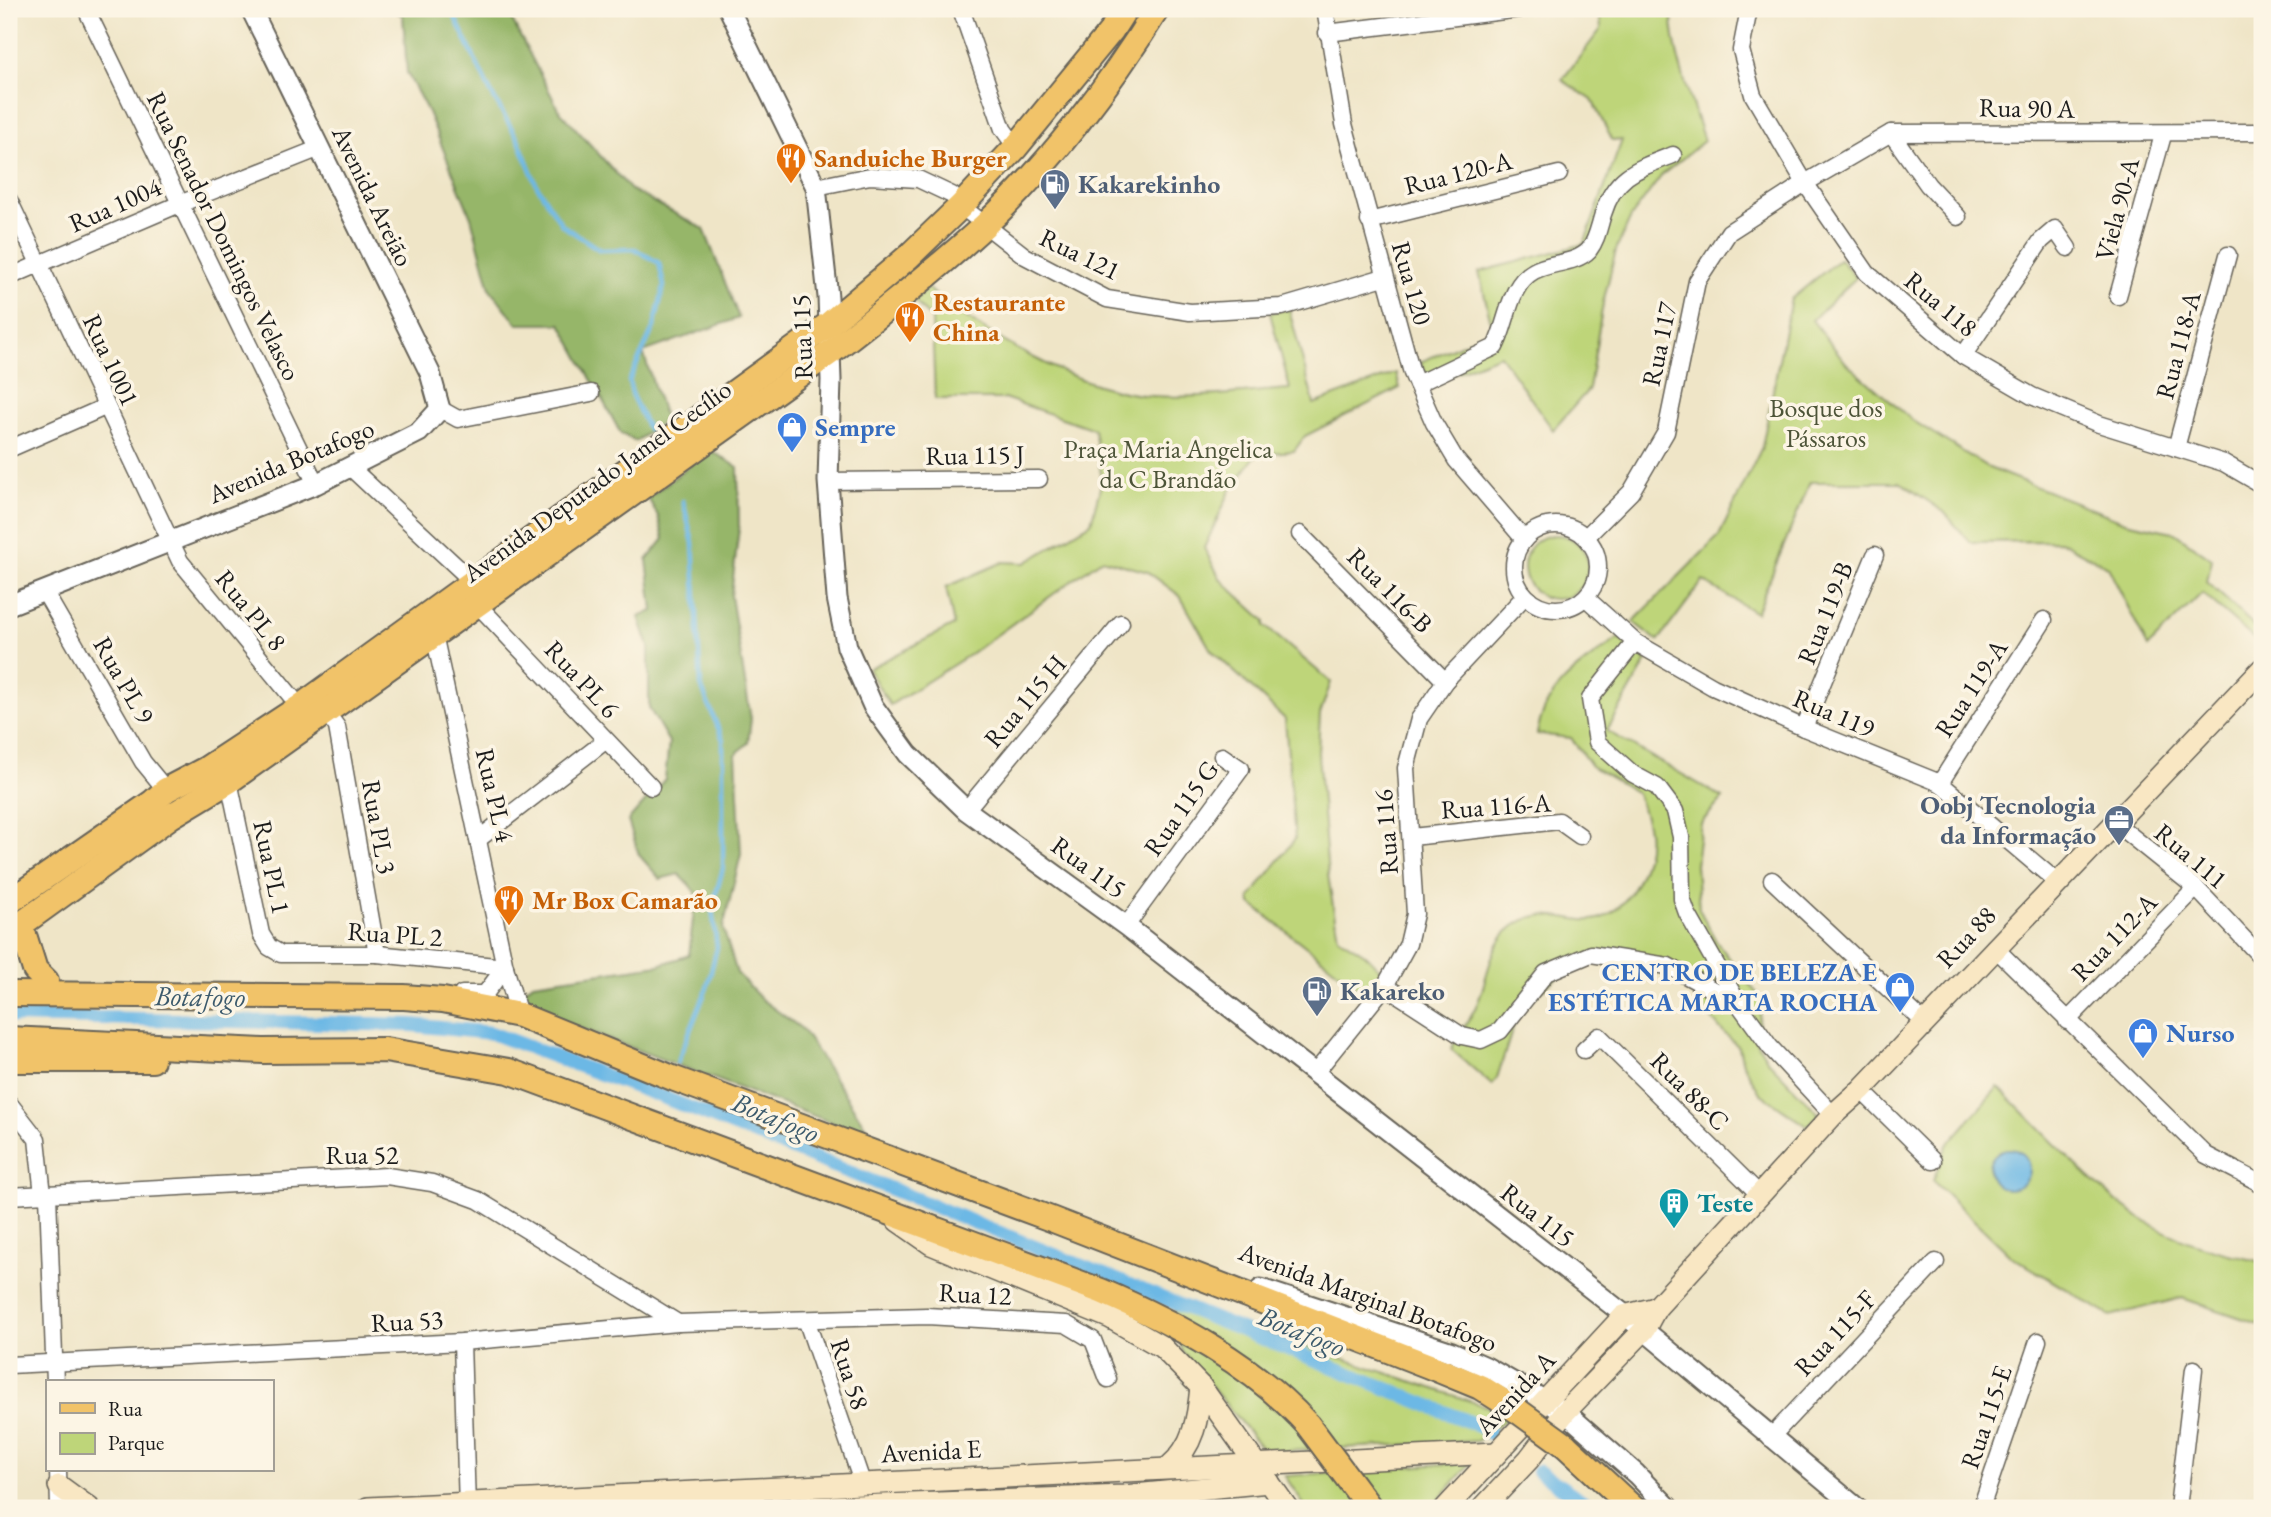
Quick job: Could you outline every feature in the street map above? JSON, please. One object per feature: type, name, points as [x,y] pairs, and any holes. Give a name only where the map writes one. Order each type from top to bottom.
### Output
[{"type":"main road","name":"Avenida Deputado Jamel Cecílio","points":[[9,920],[165,806],[229,781],[434,634],[474,592],[829,324],[908,257],[961,206],[1016,147],[1111,31],[1125,9]]},
{"type":"main road","name":"Avenida Deputado Jamel Cecílio","points":[[14,941],[206,769],[831,352],[911,290],[985,225],[1040,167],[1132,49],[1157,9]]},
{"type":"main road","name":"Rua 88","points":[[1644,1330],[1656,1308],[1833,1115],[1861,1090],[1994,947],[2262,669]]},
{"type":"main road","points":[[46,981],[14,941],[199,814],[229,781]]},
{"type":"main road","points":[[9,902],[165,806]]},
{"type":"main road","points":[[9,979],[376,984],[407,997]]},
{"type":"main road","name":"Avenida Marginal Botafogo","points":[[9,994],[407,997],[443,1000],[519,1015],[675,1079],[1051,1219],[1480,1387],[1565,1445],[1633,1508]]},
{"type":"main road","points":[[9,1039],[263,1051],[385,1050],[509,1071],[1101,1291],[1159,1316],[1254,1376],[1286,1400],[1370,1508]]},
{"type":"main road","points":[[9,1060],[198,1060],[263,1051]]},
{"type":"main road","points":[[888,1213],[931,1244],[1111,1318],[1162,1347],[1201,1387],[1287,1508]]},
{"type":"main road","points":[[1624,1316],[1656,1308]]},
{"type":"main road","name":"Avenida A","points":[[1446,1508],[1624,1316]]},
{"type":"main road","name":"Avenida A","points":[[1483,1508],[1529,1459],[1566,1412],[1644,1330]]},
{"type":"main road","points":[[1169,1467],[1180,1458],[1192,1436],[1201,1387]]},
{"type":"main road","name":"Avenida E","points":[[368,1508],[1497,1453]]},
{"type":"main road","points":[[59,1478],[89,1508]]},
{"type":"main road","name":"Avenida E","points":[[803,1508],[1116,1502],[1269,1482]]},
{"type":"street","name":"Rua Senador Domingos Velasco","points":[[86,9],[182,202],[316,484]]},
{"type":"street","name":"Avenida Areião","points":[[251,9],[430,373],[440,409]]},
{"type":"street","name":"Rua 115","points":[[729,9],[816,187],[831,352],[828,481],[837,598],[846,647],[873,706],[908,754],[967,810],[1126,926],[1644,1330],[1857,1508]]},
{"type":"street","points":[[961,9],[1003,129],[1016,147]]},
{"type":"street","name":"Rua 120","points":[[1325,9],[1344,124],[1384,277],[1417,384],[1434,423],[1456,460],[1523,538]]},
{"type":"street","points":[[1327,33],[1520,9]]},
{"type":"street","name":"Rua 118","points":[[1749,9],[1741,50],[1753,95],[1805,183],[1867,274],[1963,356],[2032,396],[2099,425],[2224,463],[2262,485]]},
{"type":"street","name":"Rua 90 A","points":[[1805,183],[1891,133],[2009,131],[2163,135],[2262,132]]},
{"type":"street","points":[[1891,133],[1928,185],[1958,217]]},
{"type":"street","name":"Viela 90-A","points":[[2118,296],[2163,135]]},
{"type":"street","name":"Rua 1004","points":[[9,277],[182,202],[320,148]]},
{"type":"street","points":[[1417,384],[1490,351],[1499,340],[1514,294],[1522,281],[1534,271],[1582,255],[1594,242],[1608,196],[1616,184],[1637,170],[1673,155]]},
{"type":"street","name":"Rua 120-A","points":[[1370,221],[1559,174]]},
{"type":"street","name":"Rua 121","points":[[816,187],[870,176],[918,179],[952,195],[961,206],[1025,256],[1107,299],[1190,312],[1282,307],[1384,277]]},
{"type":"street","name":"Rua 117","points":[[1587,537],[1631,492],[1666,432],[1697,281],[1729,232],[1805,183]]},
{"type":"street","name":"Rua 1001","points":[[9,200],[41,264],[105,407],[172,539]]},
{"type":"street","points":[[1963,356],[2041,241],[2054,229],[2068,248]]},
{"type":"street","name":"Rua 118-A","points":[[2176,448],[2228,255]]},
{"type":"street","points":[[440,409],[458,419],[591,393]]},
{"type":"street","points":[[9,449],[105,407]]},
{"type":"street","name":"Avenida Botafogo","points":[[9,605],[316,484],[419,432],[440,409]]},
{"type":"street","name":"Rua PL 6","points":[[351,468],[474,592],[605,741],[651,788]]},
{"type":"street","name":"Rua 115 J","points":[[828,481],[1039,479]]},
{"type":"street","points":[[1555,525],[1566,525],[1587,537],[1597,556],[1597,579],[1586,598],[1566,609],[1544,609],[1524,597],[1514,579],[1514,557],[1523,538],[1543,526],[1555,525]]},
{"type":"street","name":"Rua 116-B","points":[[1300,534],[1445,681]]},
{"type":"street","name":"Rua PL 8","points":[[172,539],[180,561],[300,707]]},
{"type":"street","name":"Rua 119-B","points":[[1804,729],[1875,555]]},
{"type":"street","name":"Rua PL 9","points":[[44,591],[143,762],[165,806]]},
{"type":"street","name":"Rua 116","points":[[1315,1073],[1385,986],[1408,944],[1415,914],[1406,768],[1419,719],[1445,681],[1524,597]]},
{"type":"street","name":"Rua 119","points":[[1586,598],[1635,642],[1713,687],[1804,729],[1940,783],[2057,882]]},
{"type":"street","name":"Rua 119-A","points":[[1940,783],[2044,620]]},
{"type":"street","name":"Rua 115 H","points":[[967,810],[1121,623]]},
{"type":"street","name":"Rua PL 4","points":[[434,634],[506,968],[519,1015]]},
{"type":"street","points":[[1635,642],[1609,671],[1590,699],[1597,742],[1633,774],[1657,787],[1675,811],[1681,837],[1685,906],[1738,1003],[1770,1047],[1833,1115]]},
{"type":"street","name":"Rua PL 3","points":[[326,712],[337,727],[377,954]]},
{"type":"street","points":[[480,838],[605,741]]},
{"type":"street","name":"Rua 115 G","points":[[1126,926],[1241,769],[1222,756]]},
{"type":"street","name":"Rua PL 1","points":[[229,781],[261,934],[269,947],[281,954]]},
{"type":"street","name":"Rua 116-A","points":[[1412,837],[1559,821],[1580,836]]},
{"type":"street","name":"Rua 111","points":[[2115,823],[2196,888],[2260,950]]},
{"type":"street","points":[[1772,880],[1925,1023]]},
{"type":"street","name":"Rua 112-A","points":[[2067,1021],[2196,888]]},
{"type":"street","points":[[1994,947],[2206,1155],[2262,1184]]},
{"type":"street","name":"Rua PL 2","points":[[281,954],[377,954],[506,968]]},
{"type":"street","points":[[1385,986],[1462,1036],[1481,1040],[1500,1031],[1546,973],[1591,954],[1668,966],[1738,1003]]},
{"type":"street","points":[[407,997],[419,990],[428,989],[478,996],[485,994],[506,968]]},
{"type":"street","name":"Rua 88-C","points":[[1584,1050],[1599,1036],[1760,1195]]},
{"type":"street","points":[[1861,1090],[1933,1161]]},
{"type":"street","points":[[9,1104],[37,1139],[45,1195],[55,1380]]},
{"type":"street","name":"Rua 52","points":[[9,1196],[387,1176],[432,1182],[478,1200],[678,1323]]},
{"type":"street","name":"Avenida Marginal Botafogo","points":[[1051,1219],[1452,1352],[1486,1367],[1566,1412],[1636,1474],[1669,1508]]},
{"type":"street","name":"Rua 115-F","points":[[1770,1438],[1936,1262]]},
{"type":"street","name":"Rua 12","points":[[807,1322],[927,1316],[1066,1324],[1093,1340],[1108,1379]]},
{"type":"street","name":"Rua 53","points":[[9,1365],[462,1342],[678,1323],[807,1322]]},
{"type":"street","name":"Rua 58","points":[[807,1322],[872,1482]]},
{"type":"street","name":"Rua 115-E","points":[[1981,1508],[2038,1341]]},
{"type":"street","points":[[462,1342],[467,1505]]},
{"type":"street","points":[[2178,1508],[2194,1369]]},
{"type":"street","points":[[59,1478],[59,1508]]},
{"type":"street","points":[[872,1482],[875,1506]]},
{"type":"green space","points":[[392,9],[506,9],[559,110],[631,190],[704,229],[739,318],[643,352],[665,420],[636,441],[621,434],[561,324],[518,324],[490,289],[471,217],[428,112],[407,73],[403,16]]},
{"type":"green space","points":[[1599,9],[1673,9],[1672,22],[1678,56],[1704,141],[1662,175],[1631,217],[1616,250],[1603,303],[1589,389],[1553,430],[1500,355],[1430,383],[1420,362],[1493,331],[1479,272],[1584,244],[1622,140],[1612,140],[1592,100],[1562,80],[1601,29]]},
{"type":"green space","name":"Bosque dos Pássaros","points":[[1840,259],[1856,278],[1812,320],[1847,364],[1912,420],[1989,468],[2125,522],[2173,532],[2212,559],[2207,582],[2262,633],[2262,646],[2202,593],[2148,647],[2108,567],[2060,541],[1970,542],[1944,512],[1900,482],[1810,482],[1756,613],[1703,581],[1658,641],[1633,622],[1719,536],[1762,447],[1791,299]]},
{"type":"green space","name":"Praça Maria Angelica da C Brandão","points":[[927,288],[1003,341],[1032,357],[1092,383],[1122,392],[1186,397],[1290,389],[1270,313],[1289,309],[1314,404],[1396,373],[1400,388],[1305,436],[1294,451],[1257,454],[1231,489],[1204,548],[1221,580],[1265,621],[1265,626],[1331,682],[1320,714],[1318,753],[1328,875],[1338,937],[1365,954],[1382,971],[1366,993],[1251,904],[1250,898],[1295,839],[1285,719],[1211,650],[1180,596],[1148,572],[1102,559],[969,655],[890,705],[868,669],[954,625],[946,587],[1003,562],[1025,563],[1091,523],[1102,480],[1094,429],[1007,399],[935,399],[932,319],[914,301]]},
{"type":"green space","points":[[710,450],[738,467],[739,528],[731,596],[751,719],[748,743],[736,754],[741,854],[723,928],[737,973],[761,999],[802,1029],[866,1127],[849,1129],[533,1011],[505,1006],[533,983],[659,965],[689,955],[696,892],[679,874],[660,879],[639,855],[628,821],[665,779],[669,742],[649,708],[649,647],[639,617],[653,611],[647,560],[664,539],[658,516],[648,498]]},
{"type":"green space","points":[[1550,535],[1562,535],[1579,544],[1586,555],[1586,579],[1579,590],[1562,599],[1550,599],[1538,594],[1529,585],[1524,573],[1524,561],[1529,549],[1538,540]]},
{"type":"green space","points":[[1619,638],[1647,661],[1607,731],[1723,798],[1701,823],[1696,865],[1699,909],[1716,941],[1762,1000],[1756,1041],[1768,1061],[1820,1115],[1807,1126],[1760,1093],[1743,1064],[1739,1047],[1720,1029],[1694,996],[1667,974],[1579,960],[1531,999],[1515,1021],[1497,1078],[1492,1085],[1451,1049],[1475,1008],[1493,956],[1507,932],[1521,922],[1546,915],[1581,920],[1604,917],[1623,902],[1638,880],[1647,854],[1648,830],[1637,793],[1591,766],[1571,738],[1537,734],[1548,702],[1557,689],[1579,667]]},
{"type":"green space","points":[[1998,1087],[2091,1179],[2131,1212],[2163,1231],[2190,1242],[2262,1262],[2262,1325],[2182,1298],[2110,1316],[2011,1256],[1933,1181],[1947,1145]]},
{"type":"green space","points":[[1172,1301],[1512,1415],[1477,1441],[1265,1452],[1182,1351]]},
{"type":"green space","points":[[1471,1462],[1432,1508],[1306,1508],[1285,1476]]},
{"type":"water","points":[[2009,1149],[2017,1150],[2023,1155],[2028,1161],[2028,1177],[2023,1183],[2017,1188],[2009,1189],[2001,1188],[1995,1183],[1990,1177],[1989,1169],[1990,1161],[1995,1155],[2001,1150]]},
{"type":"waterway","points":[[451,9],[490,91],[519,141],[537,186],[562,225],[600,250],[635,249],[659,263],[664,286],[654,327],[629,381],[633,398],[648,429]]},
{"type":"waterway","points":[[677,1063],[707,988],[717,947],[712,909],[723,868],[723,740],[701,686],[693,543],[683,501]]},
{"type":"waterway","name":"Botafogo","points":[[9,1016],[412,1025],[491,1033],[665,1098],[1482,1427],[1489,1433]]},
{"type":"waterway","name":"Botafogo","points":[[665,1098],[667,1092]]},
{"type":"waterway","name":"Botafogo","points":[[1538,1471],[1593,1508]]},
{"type":"place","name":"Sanduiche Burger","points":[[791,185]]},
{"type":"place","name":"Kakarekinho","points":[[1055,211]]},
{"type":"place","name":"Restaurante China","points":[[910,344]]},
{"type":"place","name":"Sempre","points":[[792,454]]},
{"type":"place","name":"Oobj Tecnologia da Informação","points":[[2119,847]]},
{"type":"place","name":"Mr Box Camarão","points":[[509,927]]},
{"type":"place","name":"CENTRO DE BELEZA E ESTÉTICA MARTA ROCHA","points":[[1900,1014]]},
{"type":"place","name":"Kakareko","points":[[1317,1018]]},
{"type":"place","name":"Nurso","points":[[2143,1060]]},
{"type":"place","name":"Teste","points":[[1674,1230]]}]
